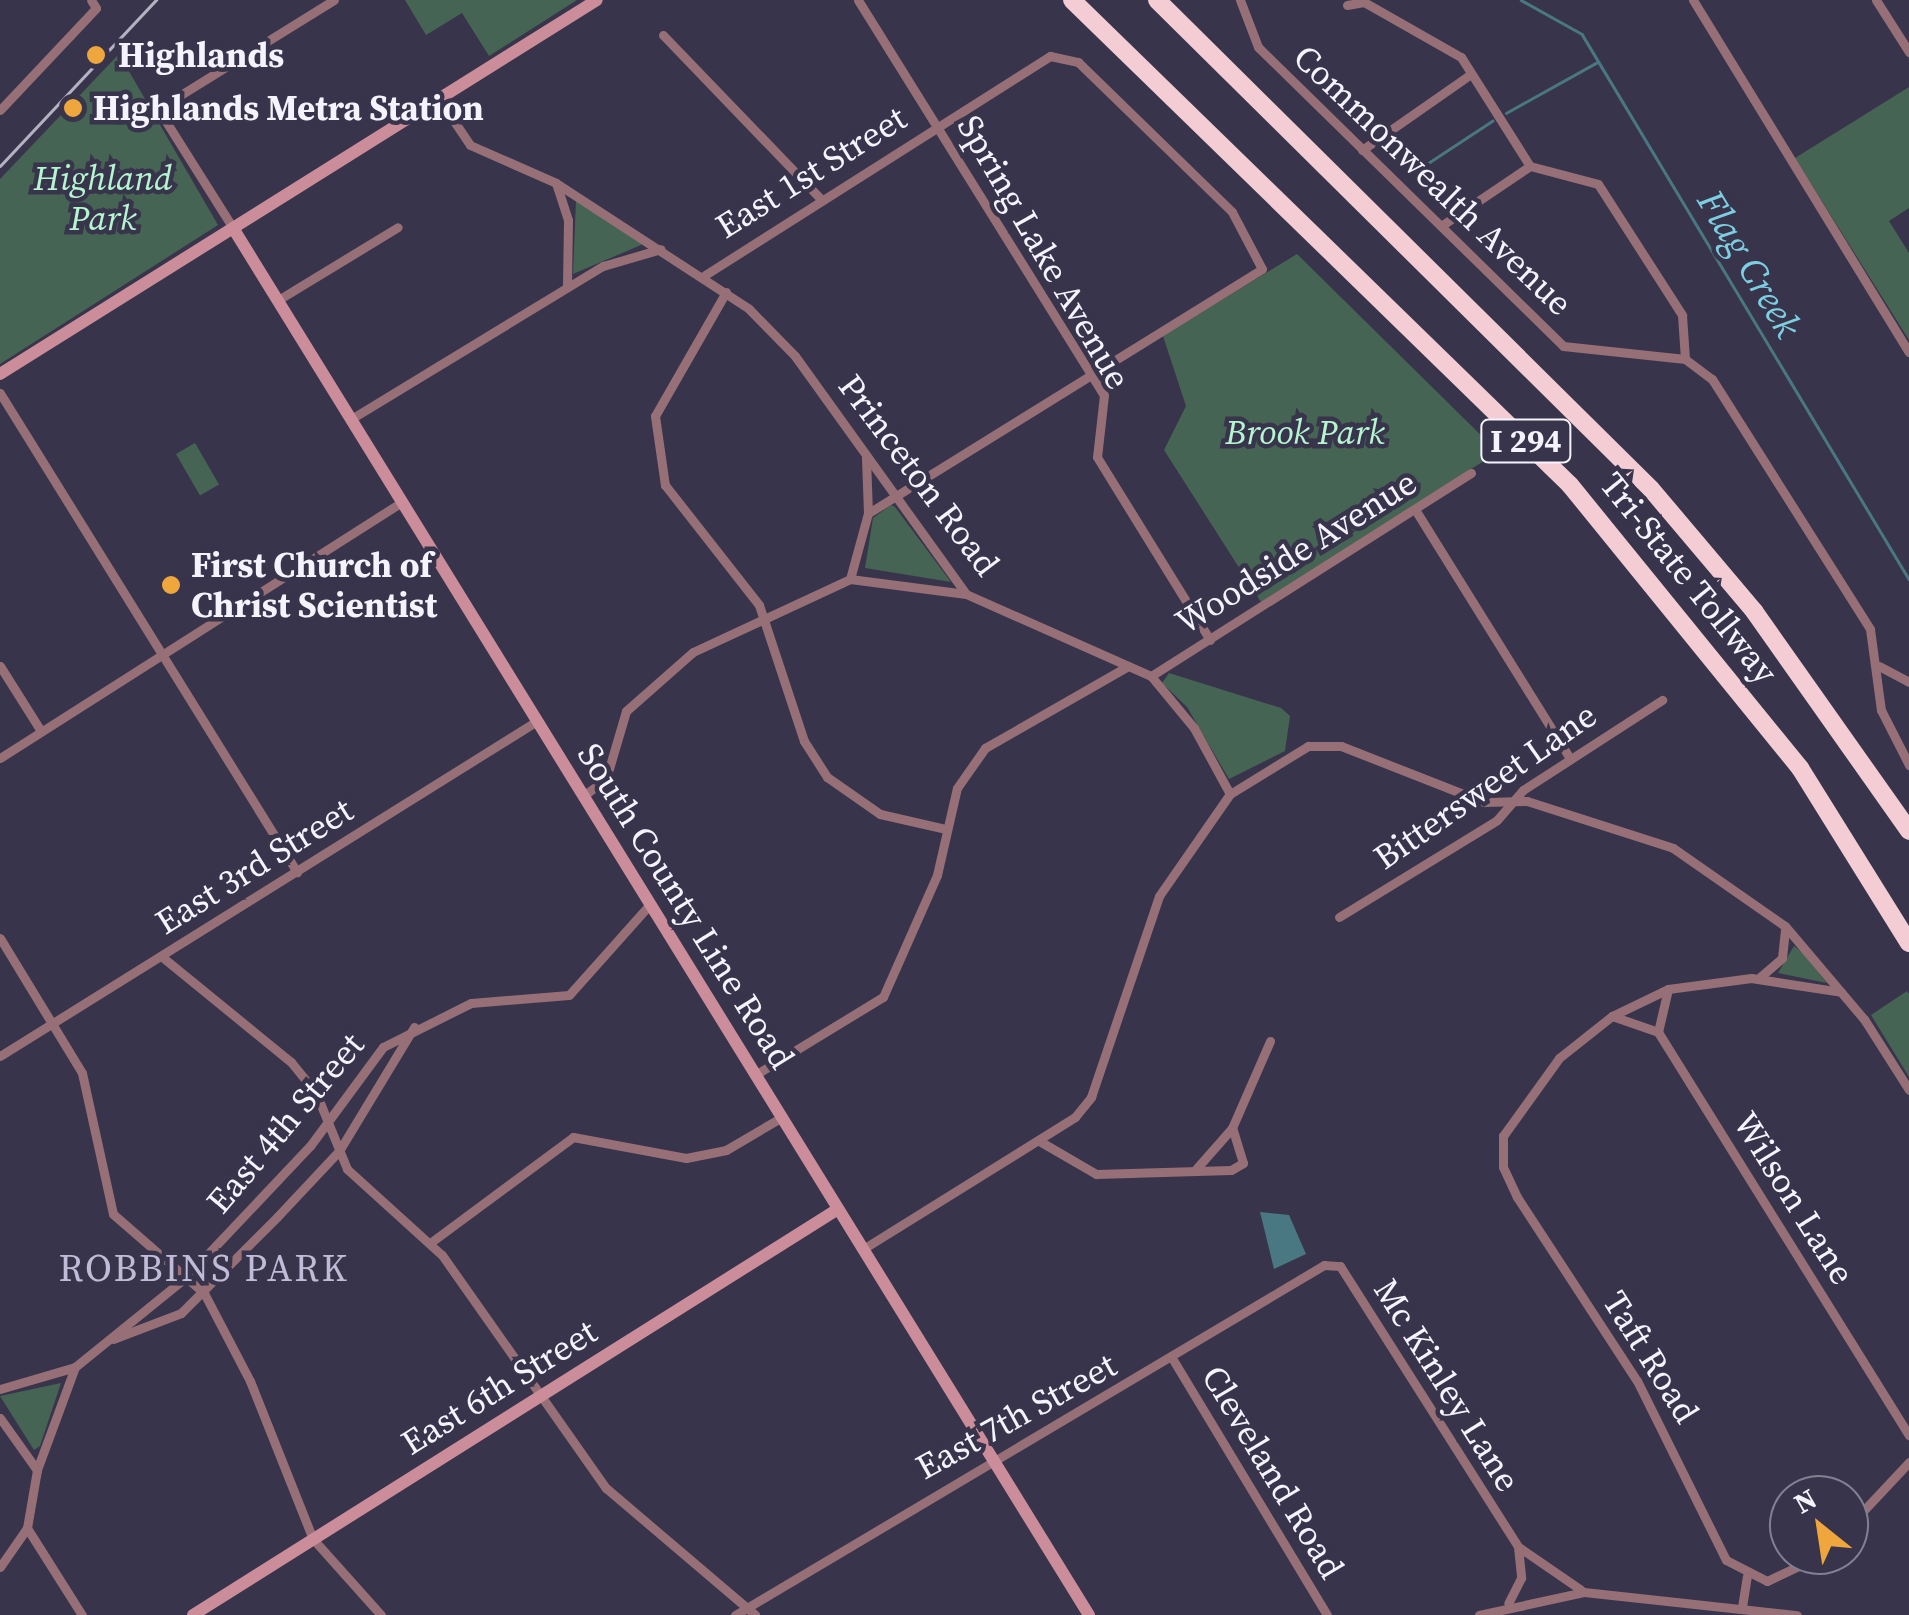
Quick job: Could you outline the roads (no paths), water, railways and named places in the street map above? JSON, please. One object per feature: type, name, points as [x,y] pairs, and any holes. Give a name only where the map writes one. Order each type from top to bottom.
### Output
[{"type":"highway","name":"Tri-State Tollway","points":[[1072,0],[1570,485],[1800,768],[1909,944]]},
{"type":"highway","name":"Tri-State Tollway","points":[[1157,0],[1651,488],[1754,611],[1909,831]]},
{"type":"main road","points":[[0,374],[597,0]]},
{"type":"main road","name":"South County Line Road","points":[[233,228],[1089,1615]]},
{"type":"main road","name":"East 6th Street","points":[[192,1615],[838,1209]]},
{"type":"street","points":[[233,228],[158,109],[334,0]]},
{"type":"street","name":"Spring Lake Avenue","points":[[858,0],[1092,374],[1107,404],[1097,456],[1210,640]]},
{"type":"street","name":"Commonwealth Avenue","points":[[1240,0],[1258,46],[1563,346],[1685,359]]},
{"type":"street","points":[[1693,0],[1909,352]]},
{"type":"street","points":[[1876,0],[1909,52]]},
{"type":"street","points":[[1347,5],[1364,2],[1448,47],[1471,74],[1530,166]]},
{"type":"street","points":[[0,110],[94,4]]},
{"type":"street","points":[[662,36],[820,198]]},
{"type":"street","name":"East 1st Street","points":[[705,275],[820,198],[1050,56],[1078,62],[1232,212],[1262,269],[1092,374]]},
{"type":"street","points":[[1362,150],[1471,74]]},
{"type":"street","name":"Princeton Road","points":[[439,100],[470,145],[556,183],[726,292],[795,356],[966,594],[1151,676],[1194,728],[1230,794]]},
{"type":"street","points":[[1441,226],[1530,166],[1584,173],[1598,184],[1682,314],[1685,359],[1723,396],[1870,628],[1879,666],[1881,710],[1908,763]]},
{"type":"street","points":[[556,183],[568,220],[567,286]]},
{"type":"street","points":[[278,300],[398,227]]},
{"type":"street","points":[[351,419],[567,286],[662,249]]},
{"type":"street","points":[[726,292],[652,434],[677,506],[768,624],[804,740],[827,777],[880,814],[946,830]]},
{"type":"street","points":[[868,513],[1092,374]]},
{"type":"street","points":[[0,394],[297,872]]},
{"type":"street","points":[[850,579],[868,513],[865,456]]},
{"type":"street","name":"Woodside Avenue","points":[[1151,676],[1471,473]]},
{"type":"street","points":[[0,758],[402,502]]},
{"type":"street","points":[[1416,511],[1570,758]]},
{"type":"street","points":[[583,796],[606,779],[626,711],[645,688],[693,652],[768,624],[850,579],[966,594]]},
{"type":"street","points":[[0,666],[41,732]]},
{"type":"street","points":[[755,1075],[883,997],[924,908],[957,788],[985,748],[1128,666]]},
{"type":"street","points":[[1879,666],[1909,682]]},
{"type":"street","name":"Bittersweet Lane","points":[[1339,917],[1498,820],[1508,802],[1662,700]]},
{"type":"street","name":"East 3rd Street","points":[[0,1056],[537,721]]},
{"type":"street","points":[[863,1249],[1040,1142],[1090,1097],[1143,930],[1230,794],[1290,752],[1341,746],[1484,802],[1508,802],[1673,848],[1785,926],[1841,992],[1909,1090]]},
{"type":"street","name":"East 4th Street","points":[[0,1389],[76,1367],[186,1277],[328,1117],[370,1059],[415,1026],[471,1003],[570,995],[650,904]]},
{"type":"street","points":[[1759,978],[1782,958],[1785,926]]},
{"type":"street","points":[[0,938],[82,1073],[112,1214],[204,1293],[250,1381],[313,1539],[380,1615]]},
{"type":"street","points":[[161,956],[275,1045],[328,1117],[339,1151],[380,1208],[430,1243],[629,1513],[752,1610]]},
{"type":"street","points":[[1612,1016],[1668,989],[1759,978],[1841,992]]},
{"type":"street","points":[[1612,1016],[1658,1032],[1668,989]]},
{"type":"street","name":"Taft Road","points":[[1612,1016],[1518,1104],[1503,1167],[1638,1381],[1719,1548],[1747,1576]]},
{"type":"street","name":"East 4th Street","points":[[110,1340],[164,1323],[204,1293],[339,1151],[415,1026]]},
{"type":"street","name":"Wilson Lane","points":[[1658,1032],[1909,1434]]},
{"type":"street","points":[[1196,1169],[1232,1128],[1270,1041]]},
{"type":"street","points":[[430,1243],[573,1137],[686,1158],[726,1150],[782,1117]]},
{"type":"street","points":[[1040,1142],[1096,1174],[1196,1169],[1243,1164],[1232,1128]]},
{"type":"street","name":"East 7th Street","points":[[736,1615],[752,1610],[1324,1265]]},
{"type":"street","name":"Mc Kinley Lane","points":[[1324,1265],[1340,1266],[1518,1546],[1584,1592]]},
{"type":"street","name":"Cleveland Road","points":[[1172,1358],[1328,1615]]},
{"type":"street","name":"East 4th Street","points":[[27,1528],[37,1470],[76,1367]]},
{"type":"street","points":[[0,1418],[37,1470]]},
{"type":"street","points":[[1869,1505],[1909,1462]]},
{"type":"street","points":[[0,1567],[27,1528],[82,1615]]},
{"type":"street","points":[[1508,1603],[1522,1578],[1518,1546]]},
{"type":"street","points":[[1742,1606],[1747,1576],[1781,1579],[1788,1575]]},
{"type":"street","points":[[1479,1615],[1508,1603],[1584,1592],[1742,1606],[1797,1615]]},
{"type":"waterway","name":"Flag Creek","points":[[1521,0],[1582,34],[1909,579]]},
{"type":"waterway","points":[[1506,113],[1596,63]]},
{"type":"waterway","points":[[1413,173],[1492,121]]},
{"type":"railway","points":[[0,166],[156,0]]},
{"type":"place","name":"Highlands","points":[[96,55]]},
{"type":"place","name":"Highlands Metra Station","points":[[73,108]]},
{"type":"place","name":"First Church of Christ Scientist","points":[[171,585]]},
{"type":"district","name":"ROBBINS PARK","points":[[204,1269]]},
{"type":"park label","name":"Highland Park","points":[[103,198]]},
{"type":"park label","name":"Brook Park","points":[[1305,432]]}]
